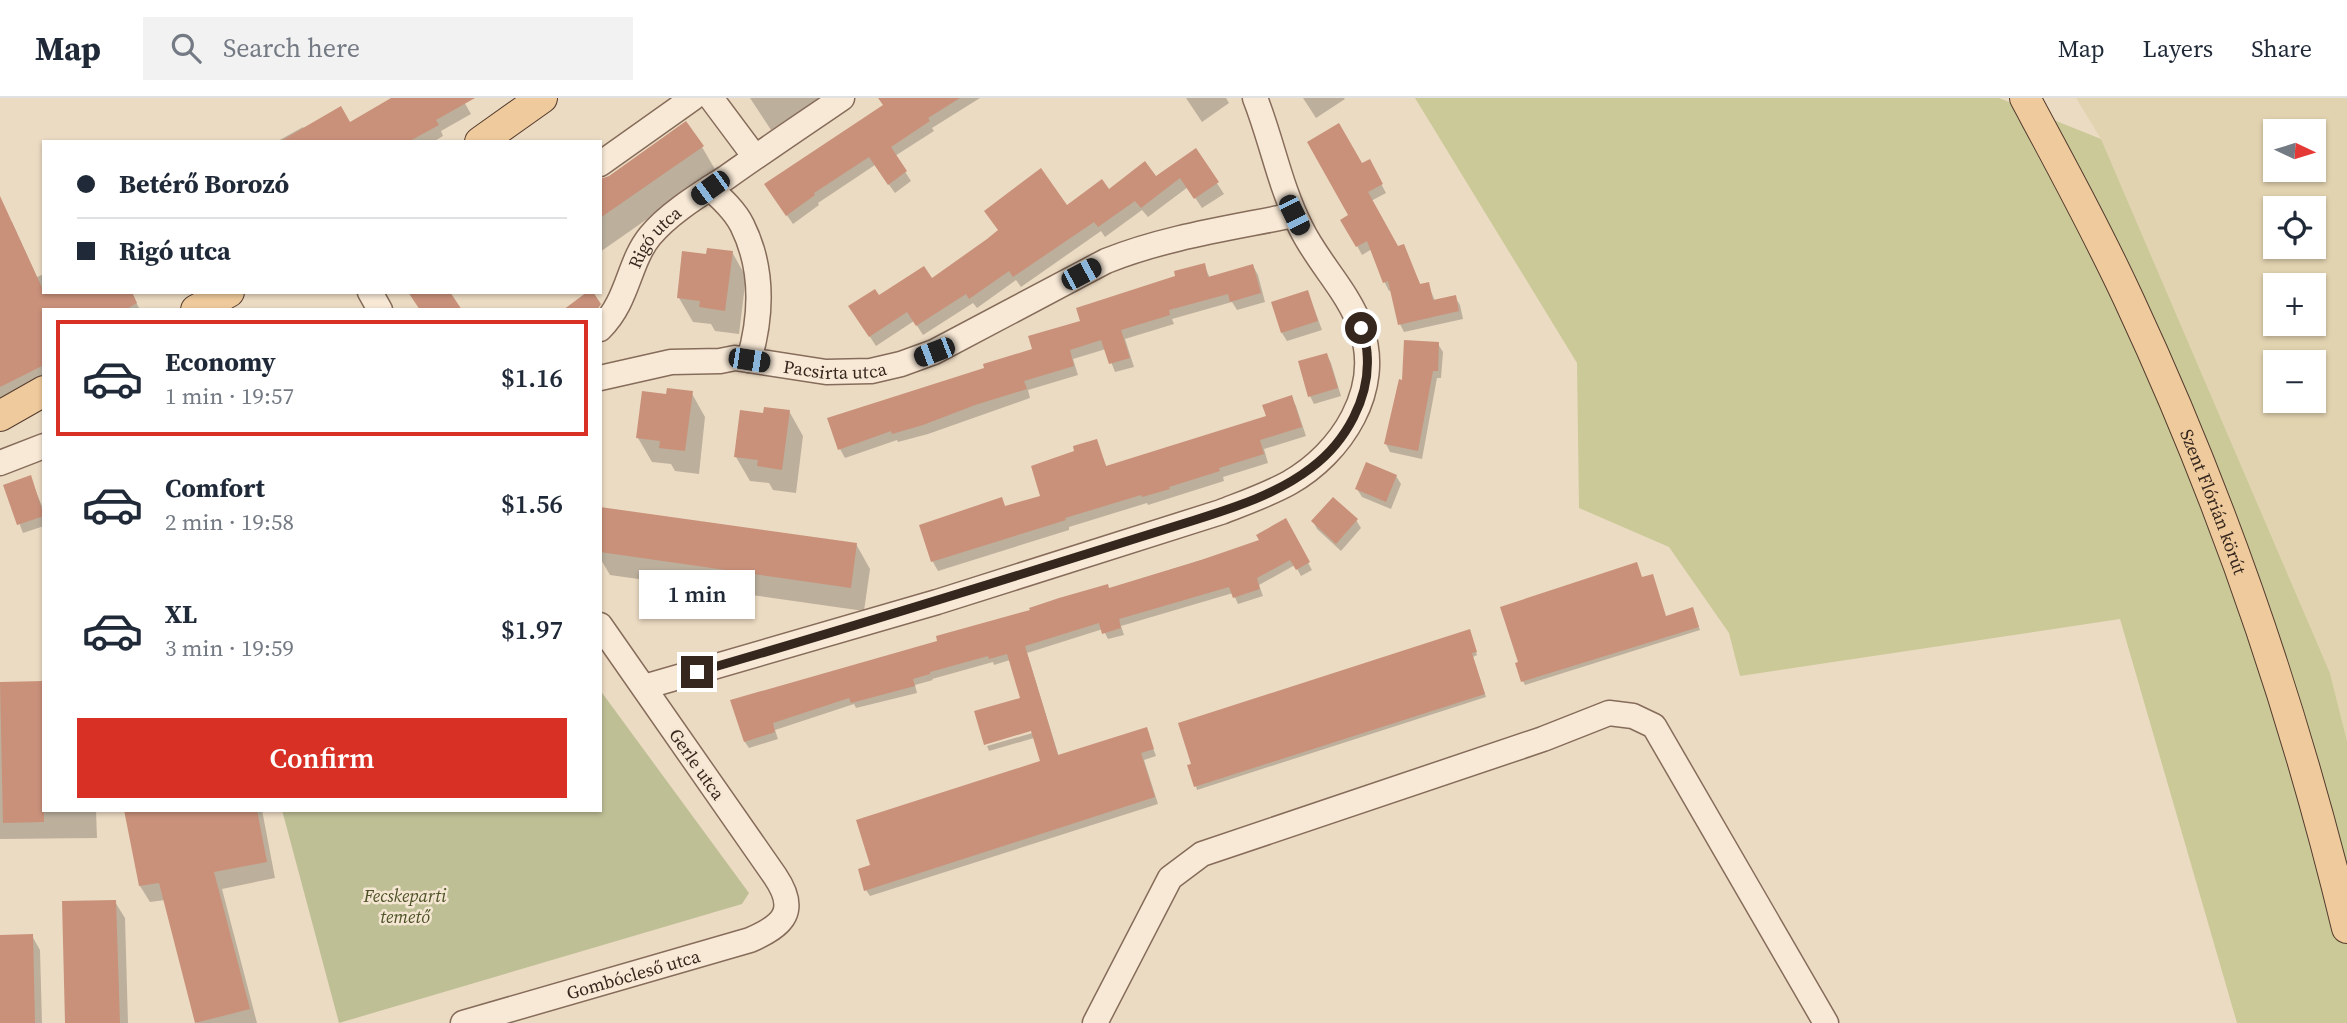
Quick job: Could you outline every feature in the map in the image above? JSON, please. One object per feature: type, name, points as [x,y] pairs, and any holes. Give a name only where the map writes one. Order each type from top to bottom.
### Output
[{"type":"main road","points":[[483,140],[542,98]]},
{"type":"main road","name":"Szent Flórián körút","points":[[2025,98],[2082,203],[2129,300],[2170,392],[2219,514],[2272,658],[2328,850],[2347,928]]},
{"type":"main road","points":[[200,308],[225,294]]},
{"type":"main road","points":[[0,416],[42,392]]},
{"type":"street","points":[[602,163],[693,98]]},
{"type":"street","points":[[711,98],[755,157]]},
{"type":"street","name":"Rigó utca","points":[[602,328],[622,298],[648,238],[660,226],[710,188],[842,98]]},
{"type":"street","points":[[644,687],[937,602],[1220,512],[1261,498],[1313,467],[1348,427],[1360,403],[1367,376],[1367,352],[1361,328],[1348,301],[1304,236],[1294,215],[1255,98]]},
{"type":"street","points":[[710,188],[742,224],[759,279],[756,335],[749,360]]},
{"type":"street","name":"Pacsirta utca","points":[[602,378],[686,360],[706,362],[735,358],[826,372],[871,371],[901,364],[934,352],[1106,261],[1132,251],[1157,243],[1294,215]]},
{"type":"street","points":[[0,463],[42,447]]},
{"type":"street","name":"Gerle utca","points":[[602,628],[786,892],[788,906]]},
{"type":"street","points":[[1095,1023],[1170,878],[1202,854],[1543,739],[1609,713],[1633,716],[1654,726],[1826,1023]]},
{"type":"street","name":"Gombócleső utca","points":[[463,1023],[750,940],[770,932],[781,920],[788,906]]},
{"type":"shaded area","points":[[1415,98],[1999,98],[2101,139],[2330,673],[2347,741],[2347,1023],[2237,1023],[2120,619],[1740,676],[1729,633],[1669,547],[1579,508],[1577,363]]},
{"type":"shaded area","points":[[2076,98],[2347,98],[2347,741],[2330,673],[2101,139]]},
{"type":"green space","name":"Fecskeparti temető","points":[[602,693],[749,893],[742,904],[339,1023],[283,812],[602,812]]},
{"type":"building","points":[[391,98],[475,98],[436,120],[439,125],[412,140],[282,140],[341,106],[350,122]]},
{"type":"building","points":[[878,98],[960,98],[928,118],[930,121],[891,147],[907,171],[888,185],[869,157],[814,193],[815,195],[786,216],[764,184],[883,105]]},
{"type":"building","points":[[686,121],[704,146],[602,217],[602,178]]},
{"type":"building","points":[[1339,123],[1362,163],[1370,159],[1383,184],[1368,192],[1398,246],[1404,244],[1420,284],[1429,282],[1433,300],[1456,295],[1459,311],[1398,325],[1388,281],[1383,283],[1367,241],[1356,247],[1340,220],[1348,215],[1307,142]]},
{"type":"building","points":[[1196,148],[1219,182],[1194,199],[1180,178],[1141,208],[1135,201],[1098,227],[1094,222],[1013,277],[1009,271],[969,299],[966,294],[916,326],[907,312],[869,337],[848,306],[875,289],[879,295],[924,266],[932,278],[987,239],[998,230],[984,211],[1041,168],[1067,205],[1102,179],[1109,189],[1145,161],[1156,176]]},
{"type":"building","points":[[0,196],[42,288],[42,294],[133,294],[137,303],[128,308],[42,308],[42,366],[0,387]]},
{"type":"building","points":[[707,248],[733,251],[725,311],[699,307],[700,301],[677,298],[682,251],[706,254]]},
{"type":"building","points":[[1205,263],[1208,277],[1253,264],[1261,293],[1230,302],[1228,294],[1169,310],[1170,315],[1121,330],[1130,358],[1109,364],[1101,340],[1070,350],[1074,366],[1024,381],[1027,389],[923,425],[892,434],[891,431],[838,450],[827,418],[984,368],[983,364],[1032,349],[1028,336],[1080,321],[1076,308],[1175,276],[1174,271]]},
{"type":"building","points":[[1308,290],[1318,321],[1281,333],[1271,302]]},
{"type":"building","points":[[409,294],[451,294],[461,308],[419,308]]},
{"type":"building","points":[[584,294],[594,294],[601,304],[598,308],[566,308]]},
{"type":"building","points":[[1404,340],[1439,342],[1438,371],[1433,371],[1418,451],[1384,444],[1399,379],[1402,380]]},
{"type":"building","points":[[1327,353],[1338,388],[1308,397],[1298,361]]},
{"type":"building","points":[[667,388],[693,391],[685,451],[659,448],[660,441],[636,438],[642,391],[666,394]]},
{"type":"building","points":[[1292,395],[1302,427],[1260,440],[1264,454],[1219,468],[1220,471],[1169,487],[1170,489],[1065,518],[1066,520],[931,562],[919,525],[1002,497],[1005,506],[1040,496],[1031,466],[1074,451],[1073,446],[1097,439],[1106,466],[1266,416],[1262,405]]},
{"type":"building","points":[[764,407],[790,410],[782,470],[757,466],[758,460],[734,457],[740,410],[763,413]]},
{"type":"building","points":[[1366,462],[1397,475],[1386,502],[1355,489]]},
{"type":"building","points":[[31,475],[42,517],[17,525],[3,485]]},
{"type":"building","points":[[1333,497],[1358,519],[1336,544],[1311,521]]},
{"type":"building","points":[[602,507],[857,543],[851,588],[602,552]]},
{"type":"building","points":[[1286,518],[1310,562],[1296,570],[1290,560],[1257,578],[1260,589],[1233,598],[1229,587],[1119,619],[1121,628],[1102,634],[1099,623],[1025,646],[1058,755],[1147,727],[1154,749],[1141,753],[1155,797],[864,891],[858,869],[870,865],[856,820],[1040,761],[1031,731],[984,745],[974,711],[1020,698],[1007,654],[989,659],[988,656],[930,672],[913,679],[915,686],[851,703],[849,698],[773,723],[775,732],[744,742],[730,700],[937,641],[936,636],[1030,610],[1029,608],[1059,598],[1108,584],[1109,588],[1201,560],[1259,540],[1256,535]]},
{"type":"building","points":[[1637,562],[1642,577],[1653,574],[1666,616],[1693,607],[1699,627],[1521,682],[1515,663],[1518,662],[1500,607]]},
{"type":"building","points":[[1470,629],[1477,652],[1472,653],[1485,694],[1194,787],[1187,765],[1191,764],[1178,723]]},
{"type":"building","points":[[42,681],[44,822],[3,823],[0,682]]},
{"type":"building","points":[[124,812],[257,812],[267,862],[214,872],[250,1009],[195,1023],[159,883],[139,886]]},
{"type":"building","points":[[116,900],[120,1023],[65,1023],[62,901]]},
{"type":"building","points":[[33,934],[35,1023],[0,1023],[0,935]]},
{"type":"route","points":[[697,672],[937,602],[1261,498],[1313,467],[1348,427],[1360,403],[1367,376],[1367,352],[1361,328]]}]
